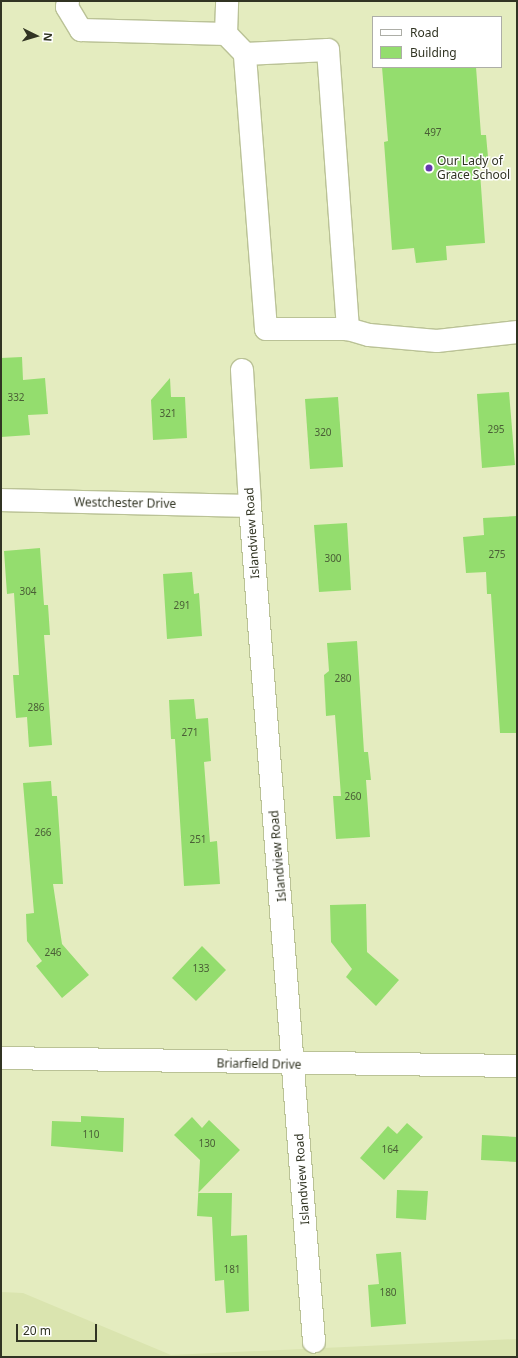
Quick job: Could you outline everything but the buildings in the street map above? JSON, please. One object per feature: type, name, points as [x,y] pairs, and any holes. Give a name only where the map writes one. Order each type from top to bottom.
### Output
[{"type":"street","points":[[68,1],[67,7],[81,30],[226,34],[245,54],[266,329],[348,329],[369,335],[437,341],[517,332]]},
{"type":"street","points":[[226,34],[227,1]]},
{"type":"street","points":[[245,54],[328,50],[348,329]]},
{"type":"street","name":"Islandview Road","points":[[242,370],[250,506],[294,1064],[314,1342]]},
{"type":"street","name":"Westchester Drive","points":[[1,500],[250,506]]},
{"type":"street","name":"Briarfield Drive","points":[[1,1058],[294,1064],[517,1066]]},
{"type":"shaded area","points":[[1,1292],[23,1293],[171,1355],[517,1339],[517,1357],[1,1357]]},
{"type":"place","name":"Our Lady of Grace School","points":[[429,168]]}]
